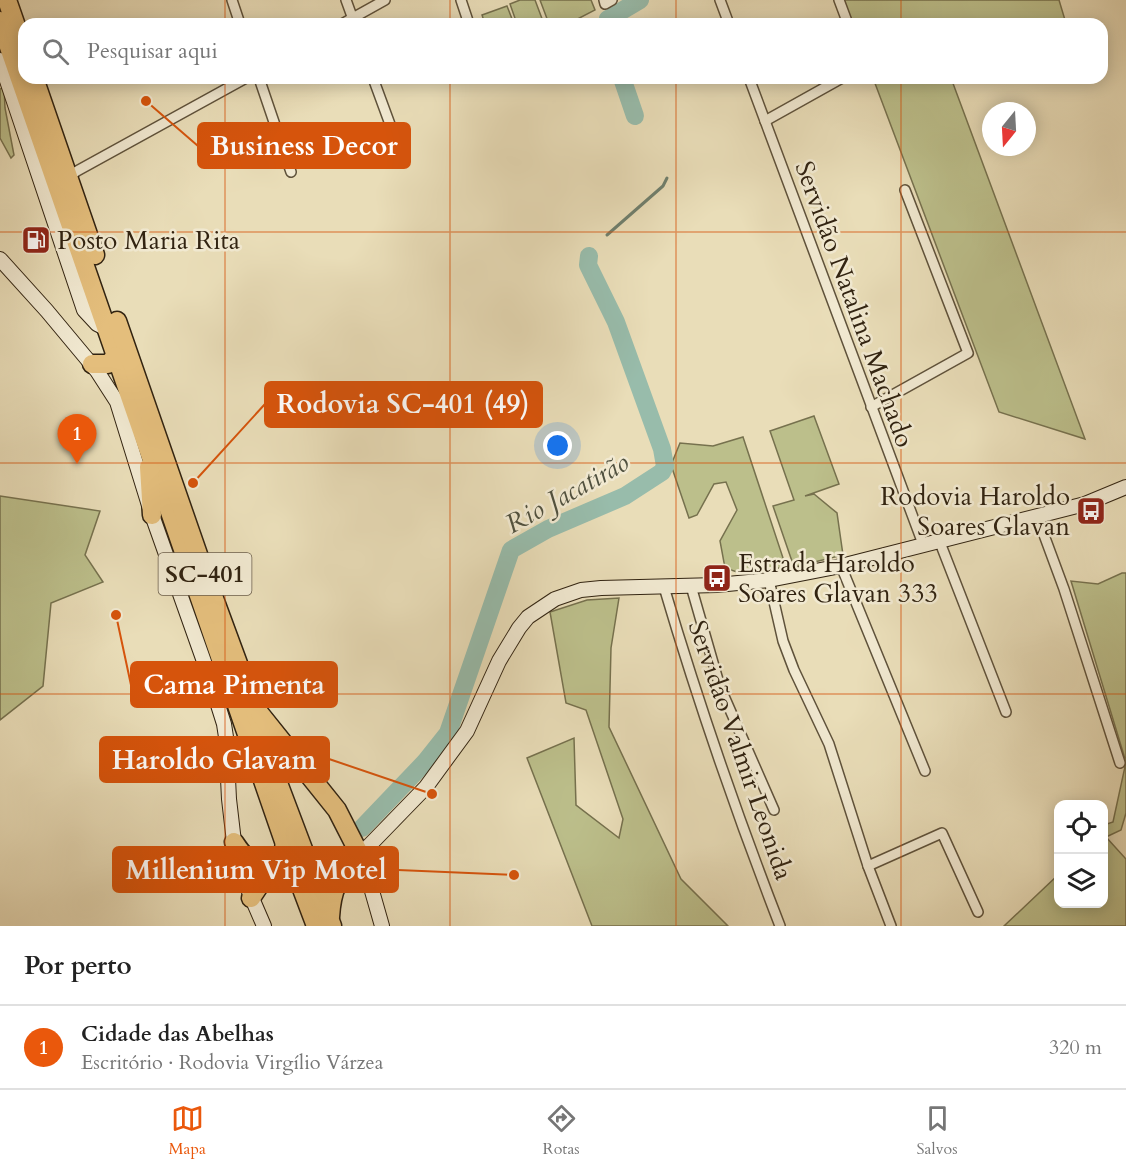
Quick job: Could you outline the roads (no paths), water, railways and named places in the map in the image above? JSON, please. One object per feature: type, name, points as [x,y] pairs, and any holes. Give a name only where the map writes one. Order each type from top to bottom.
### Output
[{"type":"highway","points":[[7,0],[18,32]]},
{"type":"highway","name":"SC-401","points":[[0,21],[18,73]]},
{"type":"highway","name":"SC-401","points":[[22,84],[285,844],[301,888],[326,924]]},
{"type":"highway","name":"SC-401","points":[[36,84],[202,566],[254,707],[326,924]]},
{"type":"highway","points":[[92,364],[108,364],[116,356]]},
{"type":"highway","points":[[148,448],[152,514]]},
{"type":"highway","points":[[254,707],[337,810],[360,855],[336,884],[331,896],[326,924]]},
{"type":"highway","points":[[234,842],[243,857],[251,864],[265,870],[281,861],[285,844]]},
{"type":"highway","points":[[238,863],[254,876],[273,876],[292,881],[301,888]]},
{"type":"highway","points":[[251,898],[261,883],[273,876]]},
{"type":"main road","points":[[0,60],[84,310],[97,324],[107,329]]},
{"type":"main road","points":[[0,259],[92,364],[117,402],[152,514],[224,724],[234,842],[238,863],[264,926]]},
{"type":"main road","points":[[382,926],[360,855],[426,787],[466,731],[499,661],[528,616],[555,599],[581,590],[691,586],[768,580],[840,566],[1085,504],[1126,487]]},
{"type":"main road","points":[[347,870],[370,884]]},
{"type":"street","points":[[232,0],[238,18]]},
{"type":"street","points":[[346,0],[352,18]]},
{"type":"street","points":[[358,18],[385,0]]},
{"type":"street","points":[[461,0],[467,18]]},
{"type":"street","points":[[720,0],[727,18]]},
{"type":"street","points":[[839,0],[846,18]]},
{"type":"street","points":[[68,178],[235,84]]},
{"type":"street","points":[[261,84],[291,171]]},
{"type":"street","points":[[376,84],[391,127]]},
{"type":"street","name":"Servidão Natalina Machado","points":[[751,84],[922,544]]},
{"type":"street","points":[[765,121],[831,84]]},
{"type":"street","points":[[871,407],[969,353],[905,190]]},
{"type":"street","points":[[1037,516],[1064,589],[1120,763]]},
{"type":"street","points":[[939,540],[1006,712]]},
{"type":"street","points":[[840,566],[925,771]]},
{"type":"street","points":[[768,580],[783,641],[829,744],[868,866],[891,926]]},
{"type":"street","points":[[691,586],[720,687],[774,810]]},
{"type":"street","name":"Servidão Valmir Leonida","points":[[664,587],[718,758],[780,926]]},
{"type":"street","points":[[868,866],[942,833],[978,912]]},
{"type":"waterway","name":"Rio Jacatirão","points":[[610,18],[640,0]]},
{"type":"waterway","name":"Rio Jacatirão","points":[[624,84],[635,116]]},
{"type":"waterway","points":[[607,235],[663,186],[667,178]]},
{"type":"waterway","name":"Rio Jacatirão","points":[[362,828],[425,762],[448,733],[511,550],[548,529],[625,496],[662,472],[665,466],[662,449],[616,322],[588,265],[589,256]]},
{"type":"place","name":"Business Decor","points":[[146,101]]},
{"type":"place","name":"Posto Maria Rita","points":[[36,240]]},
{"type":"place","name":"Cidade das Abelhas","points":[[77,464]]},
{"type":"place","name":"Rodovia SC-401 (49)","points":[[193,483]]},
{"type":"place","name":"Rodovia Haroldo Soares Glavan","points":[[1091,511]]},
{"type":"place","name":"Estrada Haroldo Soares Glavan 333","points":[[717,578]]},
{"type":"place","name":"Cama Pimenta","points":[[116,615]]},
{"type":"place","name":"Haroldo Glavam","points":[[432,794]]},
{"type":"place","name":"Millenium Vip Motel","points":[[514,875]]}]
